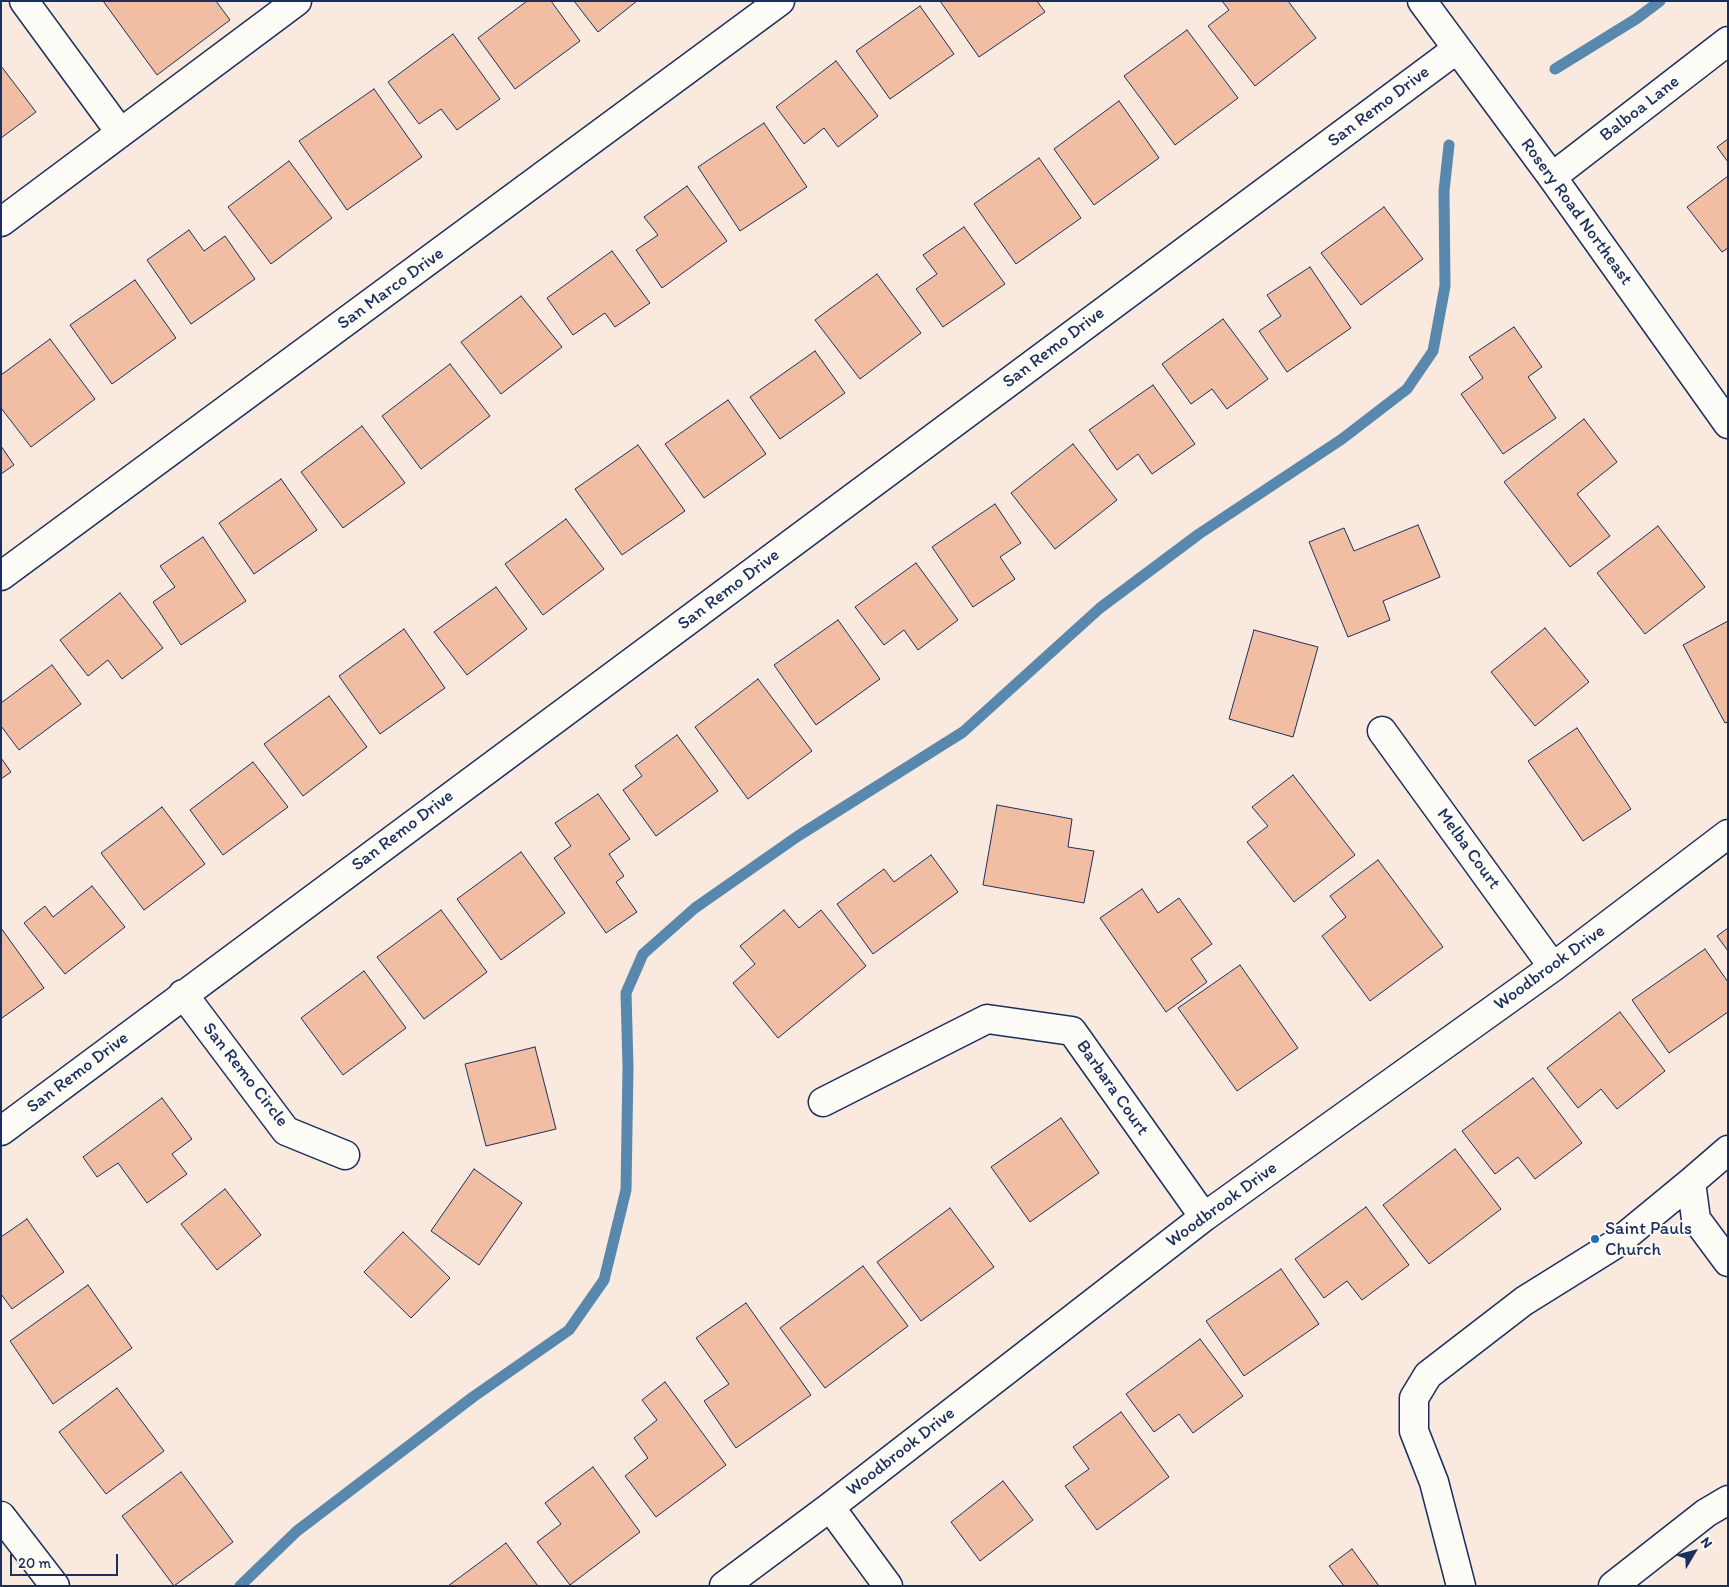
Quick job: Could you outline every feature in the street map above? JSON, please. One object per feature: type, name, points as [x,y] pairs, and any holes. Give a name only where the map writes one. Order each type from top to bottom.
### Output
[{"type":"street","points":[[24,1],[120,132]]},
{"type":"street","points":[[1,222],[297,1]]},
{"type":"street","name":"San Marco Drive","points":[[1,576],[780,1]]},
{"type":"street","name":"Rosery Road Northeast","points":[[1422,1],[1552,177],[1728,424]]},
{"type":"street","name":"Balboa Lane","points":[[1552,177],[1728,42]]},
{"type":"street","name":"San Remo Drive","points":[[1,1131],[1456,49]]},
{"type":"street","name":"Melba Court","points":[[1382,731],[1553,967]]},
{"type":"street","name":"Woodbrook Drive","points":[[724,1586],[830,1507],[1204,1217],[1553,967],[1728,834]]},
{"type":"street","name":"San Remo Circle","points":[[183,994],[286,1131],[345,1155]]},
{"type":"street","name":"Barbara Court","points":[[823,1102],[986,1019],[1072,1031],[1204,1217]]},
{"type":"street","points":[[1461,1586],[1434,1482],[1414,1431],[1414,1398],[1428,1375],[1524,1301],[1617,1243],[1728,1150]]},
{"type":"street","points":[[1690,1182],[1696,1219],[1728,1262]]},
{"type":"street","points":[[1613,1586],[1706,1513],[1728,1500]]},
{"type":"street","points":[[830,1507],[888,1586]]},
{"type":"street","points":[[1,1516],[55,1586]]},
{"type":"building","points":[[103,1],[216,1],[230,20],[157,75]]},
{"type":"building","points":[[527,1],[551,1],[580,41],[515,89],[478,38]]},
{"type":"building","points":[[574,1],[637,1],[598,32]]},
{"type":"building","points":[[940,1],[1037,1],[1045,12],[979,57]]},
{"type":"building","points":[[1222,1],[1288,1],[1316,38],[1255,86],[1208,26],[1229,10]]},
{"type":"building","points":[[920,6],[954,54],[890,99],[856,51]]},
{"type":"building","points":[[1187,30],[1238,98],[1175,145],[1124,76]]},
{"type":"building","points":[[453,34],[500,99],[457,130],[441,109],[419,124],[388,82]]},
{"type":"building","points":[[836,61],[878,116],[838,147],[824,128],[804,144],[776,107]]},
{"type":"building","points":[[1,66],[36,112],[1,138]]},
{"type":"building","points":[[374,89],[422,157],[347,210],[299,141]]},
{"type":"building","points":[[1119,101],[1159,158],[1094,205],[1054,149]]},
{"type":"building","points":[[764,123],[807,187],[740,231],[698,167]]},
{"type":"building","points":[[1728,139],[1728,162],[1717,147]]},
{"type":"building","points":[[1039,158],[1081,218],[1016,264],[974,204]]},
{"type":"building","points":[[289,161],[332,218],[271,264],[228,207]]},
{"type":"building","points":[[1728,176],[1728,248],[1722,252],[1687,207]]},
{"type":"building","points":[[687,186],[727,241],[662,288],[636,250],[658,235],[644,217]]},
{"type":"building","points":[[1384,207],[1423,259],[1361,305],[1321,253]]},
{"type":"building","points":[[964,227],[1005,284],[943,327],[916,289],[937,274],[923,255]]},
{"type":"building","points":[[189,230],[204,251],[225,236],[255,279],[191,324],[147,260]]},
{"type":"building","points":[[612,251],[650,303],[615,327],[605,313],[573,335],[547,298]]},
{"type":"building","points":[[1310,267],[1351,328],[1287,372],[1259,331],[1281,316],[1267,295]]},
{"type":"building","points":[[877,274],[921,333],[860,379],[815,320]]},
{"type":"building","points":[[135,280],[176,338],[112,384],[70,325]]},
{"type":"building","points":[[521,296],[562,347],[501,394],[461,342]]},
{"type":"building","points":[[1223,319],[1268,379],[1227,409],[1212,389],[1191,404],[1162,364]]},
{"type":"building","points":[[1514,327],[1542,367],[1528,377],[1556,418],[1503,454],[1461,394],[1483,378],[1469,357]]},
{"type":"building","points":[[50,339],[95,399],[31,447],[1,408],[1,375]]},
{"type":"building","points":[[815,351],[845,393],[780,439],[750,397]]},
{"type":"building","points":[[450,364],[490,416],[421,469],[382,416]]},
{"type":"building","points":[[1153,385],[1195,444],[1152,474],[1138,454],[1117,470],[1089,430]]},
{"type":"building","points":[[728,400],[766,454],[704,498],[665,444]]},
{"type":"building","points":[[1584,419],[1617,462],[1577,494],[1610,536],[1570,567],[1504,482]]},
{"type":"building","points":[[362,426],[405,483],[343,528],[301,472]]},
{"type":"building","points":[[1073,444],[1117,500],[1055,549],[1011,493]]},
{"type":"building","points":[[638,445],[685,511],[622,555],[575,489]]},
{"type":"building","points":[[1,446],[14,465],[1,474]]},
{"type":"building","points":[[281,479],[317,530],[254,574],[219,523]]},
{"type":"building","points":[[995,504],[1021,543],[1000,557],[1015,579],[973,607],[932,547]]},
{"type":"building","points":[[566,519],[604,569],[543,615],[505,564]]},
{"type":"building","points":[[1418,525],[1440,577],[1383,601],[1390,620],[1348,637],[1309,542],[1344,528],[1354,551]]},
{"type":"building","points":[[1658,526],[1705,587],[1645,634],[1597,573]]},
{"type":"building","points":[[203,537],[246,601],[181,645],[153,602],[175,587],[160,566]]},
{"type":"building","points":[[916,563],[958,620],[918,650],[904,630],[884,645],[855,607]]},
{"type":"building","points":[[496,587],[527,629],[467,675],[434,632]]},
{"type":"building","points":[[120,593],[163,648],[122,679],[108,660],[88,676],[60,640]]},
{"type":"building","points":[[838,620],[880,679],[816,725],[774,665]]},
{"type":"building","points":[[1728,621],[1728,722],[1725,723],[1683,645]]},
{"type":"building","points":[[1545,628],[1589,682],[1535,726],[1491,672]]},
{"type":"building","points":[[404,629],[445,688],[380,734],[339,676]]},
{"type":"building","points":[[1254,630],[1318,647],[1293,737],[1229,719]]},
{"type":"building","points":[[52,665],[81,704],[19,750],[1,726],[1,703]]},
{"type":"building","points":[[758,679],[812,751],[748,799],[695,727]]},
{"type":"building","points":[[329,696],[367,747],[303,796],[264,744]]},
{"type":"building","points":[[1577,728],[1631,809],[1583,841],[1528,761]]},
{"type":"building","points":[[677,735],[718,791],[656,836],[623,790],[642,776],[635,766]]},
{"type":"building","points":[[1,758],[11,772],[1,779]]},
{"type":"building","points":[[253,762],[288,807],[223,855],[190,810]]},
{"type":"building","points":[[1293,775],[1355,855],[1294,902],[1247,842],[1268,826],[1252,807]]},
{"type":"building","points":[[598,794],[630,839],[609,854],[624,876],[616,882],[637,912],[606,933],[554,858],[571,846],[555,823]]},
{"type":"building","points":[[997,805],[1072,819],[1068,847],[1094,851],[1084,903],[983,885]]},
{"type":"building","points":[[162,807],[205,864],[144,910],[101,853]]},
{"type":"building","points":[[521,852],[565,913],[501,960],[457,899]]},
{"type":"building","points":[[931,855],[958,892],[873,954],[837,904],[884,869],[894,882]]},
{"type":"building","points":[[1378,860],[1443,947],[1370,1001],[1322,936],[1346,917],[1330,896]]},
{"type":"building","points":[[92,886],[125,927],[65,974],[24,923],[45,906],[53,917]]},
{"type":"building","points":[[1142,889],[1158,913],[1179,898],[1212,944],[1191,959],[1207,982],[1166,1012],[1100,918]]},
{"type":"building","points":[[441,910],[487,972],[424,1019],[377,957]]},
{"type":"building","points":[[784,910],[799,928],[821,910],[866,966],[778,1038],[733,983],[755,964],[740,946]]},
{"type":"building","points":[[1,928],[44,988],[2,1018],[1,1017]]},
{"type":"building","points":[[1728,928],[1728,951],[1717,936]]},
{"type":"building","points":[[1705,949],[1728,982],[1728,1012],[1669,1053],[1632,1000]]},
{"type":"building","points":[[1240,965],[1298,1048],[1237,1091],[1178,1008]]},
{"type":"building","points":[[364,971],[406,1028],[343,1075],[301,1018]]},
{"type":"building","points":[[1620,1012],[1665,1071],[1617,1109],[1601,1089],[1578,1108],[1547,1068]]},
{"type":"building","points":[[535,1047],[556,1129],[486,1146],[465,1064]]},
{"type":"building","points":[[1533,1078],[1582,1143],[1535,1179],[1518,1157],[1495,1174],[1462,1131]]},
{"type":"building","points":[[162,1098],[192,1139],[172,1154],[187,1174],[147,1203],[118,1163],[97,1177],[83,1157]]},
{"type":"building","points":[[1061,1118],[1099,1173],[1030,1222],[991,1167]]},
{"type":"building","points":[[1455,1149],[1501,1209],[1429,1264],[1383,1205]]},
{"type":"building","points":[[474,1169],[522,1203],[479,1265],[431,1231]]},
{"type":"building","points":[[225,1189],[261,1235],[217,1270],[181,1224]]},
{"type":"building","points":[[1366,1207],[1409,1265],[1362,1300],[1347,1281],[1324,1298],[1295,1259]]},
{"type":"building","points":[[950,1208],[994,1267],[921,1321],[877,1262]]},
{"type":"building","points":[[27,1219],[64,1272],[12,1309],[1,1294],[1,1237]]},
{"type":"building","points":[[403,1232],[450,1278],[411,1318],[364,1272]]},
{"type":"building","points":[[863,1266],[908,1326],[825,1388],[780,1328]]},
{"type":"building","points":[[1281,1269],[1319,1324],[1244,1376],[1206,1321]]},
{"type":"building","points":[[88,1285],[132,1348],[53,1404],[10,1341]]},
{"type":"building","points":[[746,1303],[811,1395],[736,1448],[704,1401],[729,1384],[696,1338]]},
{"type":"building","points":[[1200,1339],[1243,1396],[1193,1433],[1179,1414],[1154,1432],[1126,1394]]},
{"type":"building","points":[[665,1382],[726,1465],[656,1517],[625,1476],[648,1458],[634,1438],[657,1420],[642,1400]]},
{"type":"building","points":[[117,1388],[164,1451],[106,1494],[59,1432]]},
{"type":"building","points":[[1121,1412],[1169,1477],[1097,1530],[1065,1486],[1089,1469],[1073,1447]]},
{"type":"building","points":[[593,1467],[640,1532],[570,1585],[537,1542],[561,1524],[545,1503]]},
{"type":"building","points":[[181,1472],[233,1542],[174,1586],[122,1516]]},
{"type":"building","points":[[1003,1481],[1033,1520],[980,1561],[951,1522]]},
{"type":"building","points":[[506,1543],[538,1586],[448,1586]]},
{"type":"building","points":[[1352,1549],[1379,1586],[1344,1586],[1329,1566]]},
{"type":"waterway","points":[[1555,69],[1636,19],[1660,1]]},
{"type":"waterway","points":[[240,1586],[297,1531],[473,1397],[569,1330],[604,1280],[626,1190],[628,1067],[626,993],[643,954],[695,908],[798,836],[963,732],[1100,608],[1199,534],[1342,439],[1407,389],[1433,351],[1445,286],[1444,191],[1449,145]]},
{"type":"place","name":"Saint Pauls Church","points":[[1595,1239]]}]
